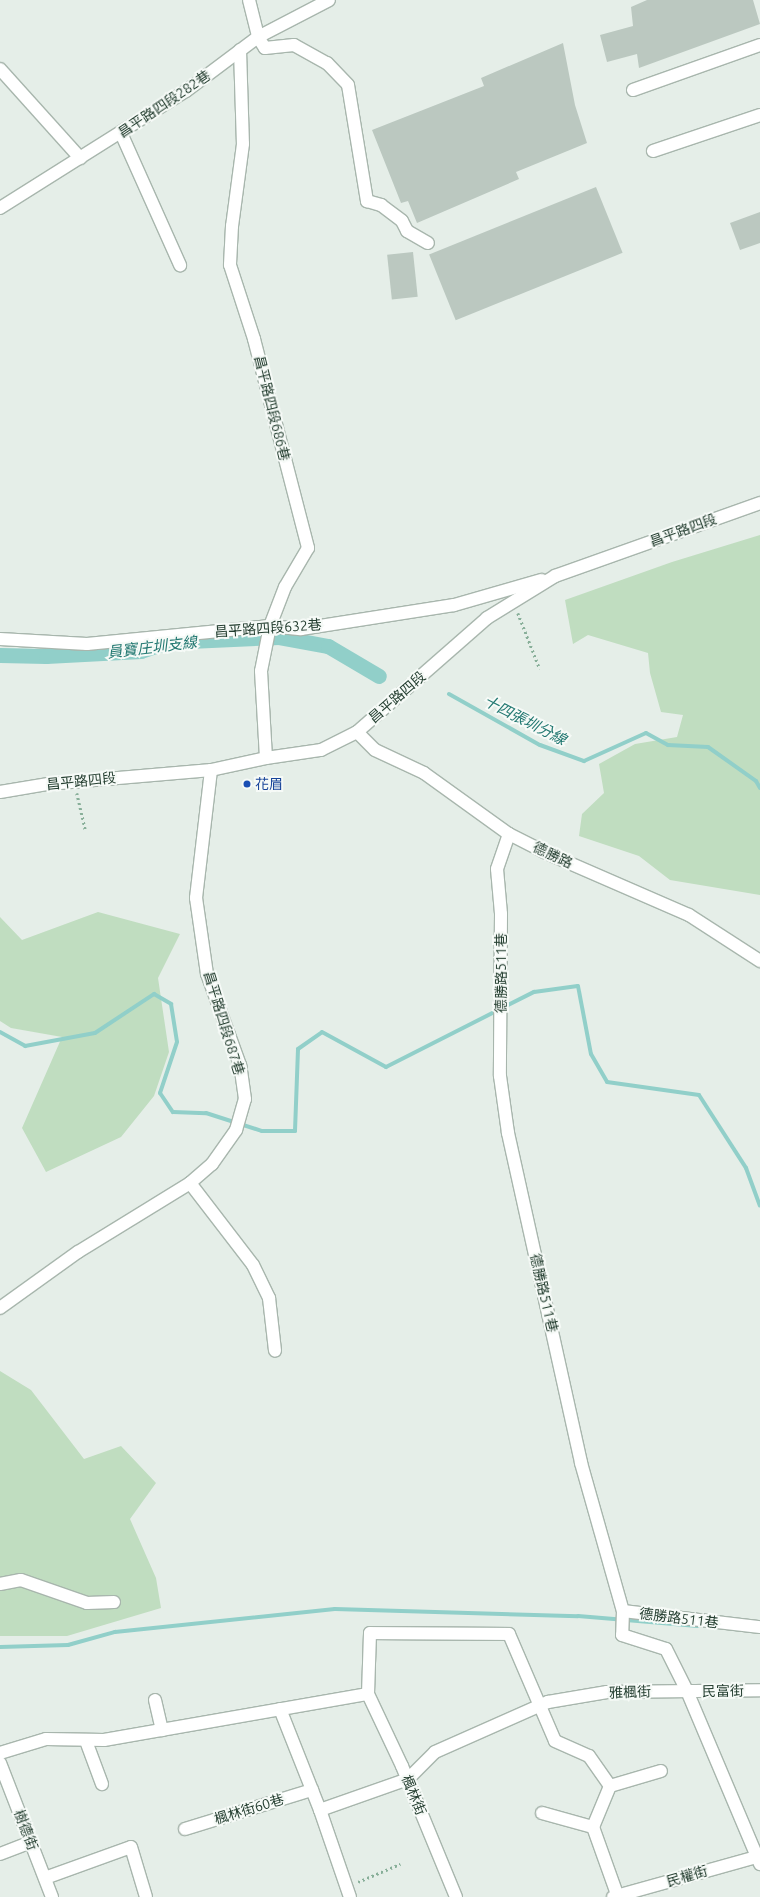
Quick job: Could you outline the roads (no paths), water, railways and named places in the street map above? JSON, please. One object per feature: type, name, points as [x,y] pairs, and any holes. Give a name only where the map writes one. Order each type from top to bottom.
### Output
[{"type":"street","points":[[249,0],[258,37],[265,48],[294,45],[320,60],[348,85],[367,201],[381,205],[402,221],[407,231],[428,243]]},
{"type":"street","name":"昌平路四段282巷","points":[[0,208],[186,91],[258,37],[329,0]]},
{"type":"street","points":[[633,90],[760,45]]},
{"type":"street","name":"昌平路四段686巷","points":[[240,50],[243,144],[232,226],[230,265],[254,339],[308,548],[285,587],[270,626],[261,671],[266,758]]},
{"type":"street","points":[[0,69],[80,158]]},
{"type":"street","points":[[653,151],[760,116]]},
{"type":"street","points":[[121,133],[180,265]]},
{"type":"street","name":"昌平路四段","points":[[0,792],[74,781],[211,770],[266,758],[321,750],[357,732],[487,618],[555,576],[760,503]]},
{"type":"street","name":"昌平路四段632巷","points":[[0,639],[88,644],[270,626],[301,629],[454,605],[555,576]]},
{"type":"street","name":"德勝路","points":[[357,732],[374,750],[424,773],[509,834],[544,852],[689,915],[760,961]]},
{"type":"street","name":"昌平路四段687巷","points":[[190,1183],[212,1164],[236,1130],[245,1099],[240,1065],[207,974],[196,898],[211,770]]},
{"type":"street","name":"德勝路511巷","points":[[509,834],[497,869],[501,914],[500,1076],[508,1132],[581,1463],[623,1611],[760,1627]]},
{"type":"street","points":[[0,1308],[78,1252],[190,1183],[253,1265],[270,1298],[275,1352]]},
{"type":"street","points":[[0,1584],[22,1580],[87,1603],[114,1602]]},
{"type":"street","points":[[623,1611],[622,1636],[666,1649],[687,1691],[759,1859]]},
{"type":"street","points":[[0,1753],[46,1739],[86,1741],[162,1730],[368,1694],[370,1634],[508,1634],[541,1705],[555,1742],[589,1756],[610,1786]]},
{"type":"street","name":"民富街","points":[[687,1691],[760,1690]]},
{"type":"street","name":"雅楓街","points":[[408,1779],[435,1752],[541,1705],[607,1692],[687,1691]]},
{"type":"street","name":"楓林街","points":[[368,1694],[408,1779],[456,1897]]},
{"type":"street","points":[[155,1700],[162,1730]]},
{"type":"street","points":[[280,1709],[320,1810],[348,1892]]},
{"type":"street","points":[[86,1741],[102,1784]]},
{"type":"street","name":"樹德街","points":[[0,1763],[52,1897]]},
{"type":"street","points":[[610,1786],[662,1771]]},
{"type":"street","points":[[320,1810],[408,1779]]},
{"type":"street","points":[[610,1786],[594,1827],[616,1897]]},
{"type":"street","name":"楓林街60巷","points":[[186,1828],[312,1790]]},
{"type":"street","points":[[542,1813],[594,1827]]},
{"type":"street","points":[[0,1854],[31,1842]]},
{"type":"street","points":[[45,1878],[131,1847],[146,1897]]},
{"type":"street","name":"民權街","points":[[616,1897],[759,1859]]},
{"type":"waterway","name":"員寶庄圳支線","points":[[0,655],[46,656],[141,651],[167,642],[279,637],[328,646],[379,676]]},
{"type":"waterway","name":"十四張圳分線","points":[[449,694],[540,745],[584,761],[646,733],[668,745],[708,747],[756,781],[760,788]]},
{"type":"waterway","points":[[0,1032],[25,1046],[95,1033],[154,994],[171,1004],[177,1042],[160,1093],[173,1112],[206,1113],[262,1131],[295,1131],[298,1049],[322,1032],[386,1067],[534,992],[578,986],[591,1054],[607,1082],[699,1095],[746,1168],[760,1206]]},
{"type":"waterway","points":[[0,1647],[68,1645],[115,1632],[335,1609],[578,1616],[698,1626]]},
{"type":"place","name":"花眉","points":[[247,784]]}]
